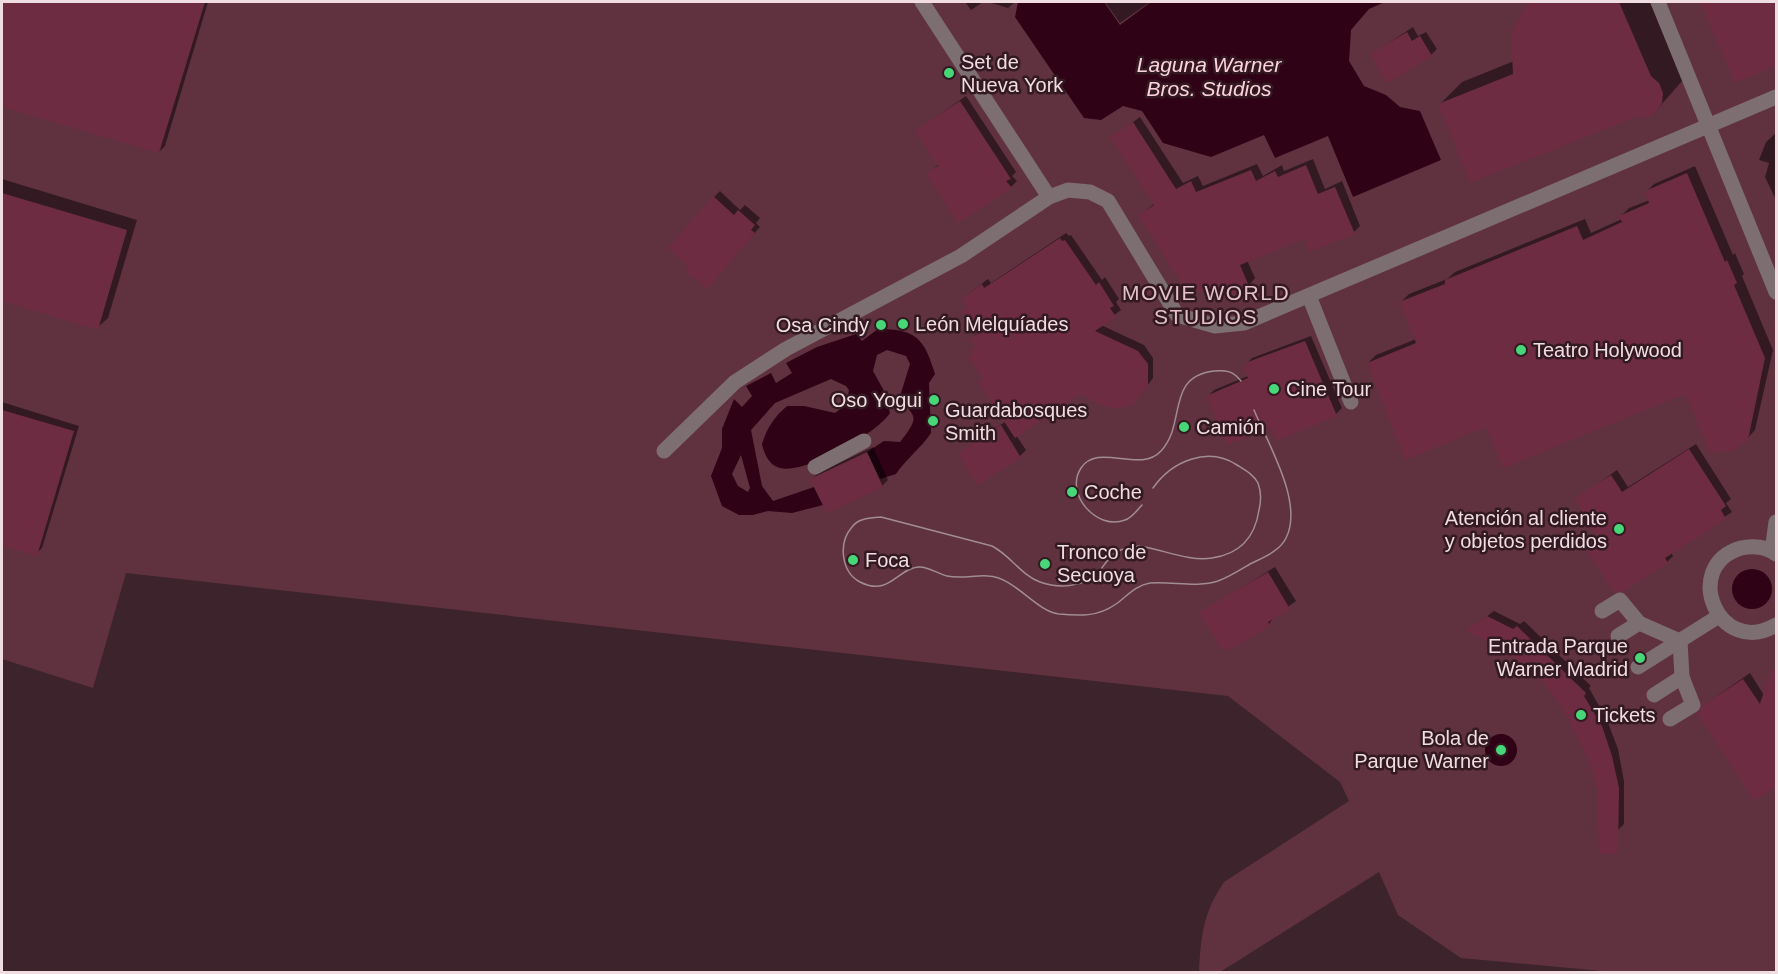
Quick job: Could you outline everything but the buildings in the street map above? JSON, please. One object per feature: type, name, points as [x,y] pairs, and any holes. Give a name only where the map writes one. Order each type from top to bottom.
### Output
[{"type":"street","points":[[922,2],[1049,197]]},
{"type":"street","points":[[1658,2],[1776,292]]},
{"type":"street","points":[[664,451],[735,382],[786,349],[961,256],[1049,197],[1068,190],[1090,192],[1108,201],[1177,315],[1215,326],[1244,323],[1553,194],[1707,124],[1776,97]]},
{"type":"street","points":[[1309,296],[1351,402]]},
{"type":"street","points":[[815,467],[864,441]]},
{"type":"street","points":[[1776,522],[1774,553],[1758,547],[1744,547],[1730,552],[1719,562],[1712,575],[1709,589],[1712,603],[1719,616],[1742,631],[1756,633],[1776,625]]},
{"type":"street","points":[[1602,611],[1620,600],[1639,623],[1680,641]]},
{"type":"street","points":[[1638,667],[1719,616]]},
{"type":"street","points":[[1618,636],[1639,623]]},
{"type":"street","points":[[1670,720],[1693,705],[1682,678],[1680,641]]},
{"type":"street","points":[[1654,695],[1682,678]]},
{"type":"shaded area","points":[[2,2],[1776,2],[1776,972],[1612,972],[1461,958],[1398,915],[1379,872],[1220,972],[1199,972],[1204,925],[1224,882],[1349,801],[1340,782],[1228,696],[126,573],[93,688],[2,659]]},
{"type":"water","name":"Laguna Warner Bros. Studios","points":[[1018,2],[1104,2],[1120,25],[1151,2],[1385,2],[1369,9],[1351,30],[1349,61],[1364,86],[1386,95],[1400,107],[1420,111],[1441,160],[1353,197],[1328,136],[1275,158],[1264,135],[1211,157],[1163,143],[1142,111],[1123,106],[1101,120],[1084,118],[1015,17]]},
{"type":"water","points":[[878,329],[891,329],[917,338],[927,352],[935,374],[929,383],[931,433],[923,444],[896,474],[880,479],[867,452],[884,441],[900,442],[914,419],[901,393],[910,364],[906,356],[887,350],[877,355],[873,371],[883,389],[890,413],[871,431],[838,452],[803,466],[788,469],[774,465],[769,460],[762,444],[769,428],[787,406],[804,406],[835,413],[846,405],[849,390],[846,386],[831,379],[775,403],[751,430],[762,486],[773,501],[814,487],[823,505],[792,513],[768,511],[753,515],[739,515],[722,506],[711,476],[722,448],[722,429],[734,399],[742,407],[752,396],[746,386],[771,373],[776,383],[792,373],[786,363],[817,347],[856,334],[862,341]],"holes":[[[741,455],[750,488],[748,492],[738,486],[732,474]]]},
{"type":"water","points":[[1752,569],[1760,570],[1766,575],[1771,581],[1771,597],[1766,603],[1760,608],[1752,609],[1744,608],[1738,603],[1733,597],[1732,589],[1733,581],[1738,575],[1744,570]]},
{"type":"water","points":[[1501,734],[1513,738],[1517,750],[1513,762],[1501,766],[1489,762],[1485,750],[1489,738]]},
{"type":"tram line","points":[[1142,505],[1125,520],[1114,522],[1094,515],[1080,499],[1077,489],[1077,478],[1081,468],[1088,461],[1098,458],[1142,460],[1161,451],[1169,440],[1183,392],[1189,382],[1199,375],[1226,371],[1241,381]]},
{"type":"tram line","points":[[1153,488],[1170,470],[1191,459],[1203,457],[1226,459],[1249,472],[1258,483],[1260,507],[1257,520],[1250,536],[1231,553],[1203,559],[1139,546],[1130,547],[1113,554],[1092,578],[1078,584],[1063,586],[1055,586],[1034,579],[992,546],[881,517],[861,520],[852,527],[843,549],[845,564],[854,577],[870,586],[886,584],[904,572],[918,567],[952,577],[998,578],[1050,612],[1074,615],[1088,615],[1109,608],[1145,584],[1202,584],[1218,581],[1275,550],[1286,538],[1290,524],[1291,508],[1282,474],[1254,410]]},
{"type":"place","name":"Set de Nueva York","points":[[949,73]]},
{"type":"place","name":"León Melquíades","points":[[903,324]]},
{"type":"place","name":"Osa Cindy","points":[[881,325]]},
{"type":"place","name":"Teatro Holywood","points":[[1521,350]]},
{"type":"place","name":"Cine Tour","points":[[1274,389]]},
{"type":"place","name":"Oso Yogui","points":[[934,400]]},
{"type":"place","name":"Guardabosques Smith","points":[[933,421]]},
{"type":"place","name":"Camión","points":[[1184,427]]},
{"type":"place","name":"Coche","points":[[1072,492]]},
{"type":"place","name":"Atención al cliente y objetos perdidos","points":[[1619,529]]},
{"type":"place","name":"Foca","points":[[853,560]]},
{"type":"place","name":"Tronco de Secuoya","points":[[1045,564]]},
{"type":"place","name":"Entrada Parque Warner Madrid","points":[[1640,658]]},
{"type":"place","name":"Tickets","points":[[1581,715]]},
{"type":"place","name":"Bola de Parque Warner","points":[[1501,750]]},
{"type":"district","name":"MOVIE WORLD STUDIOS","points":[[1206,305]]}]
